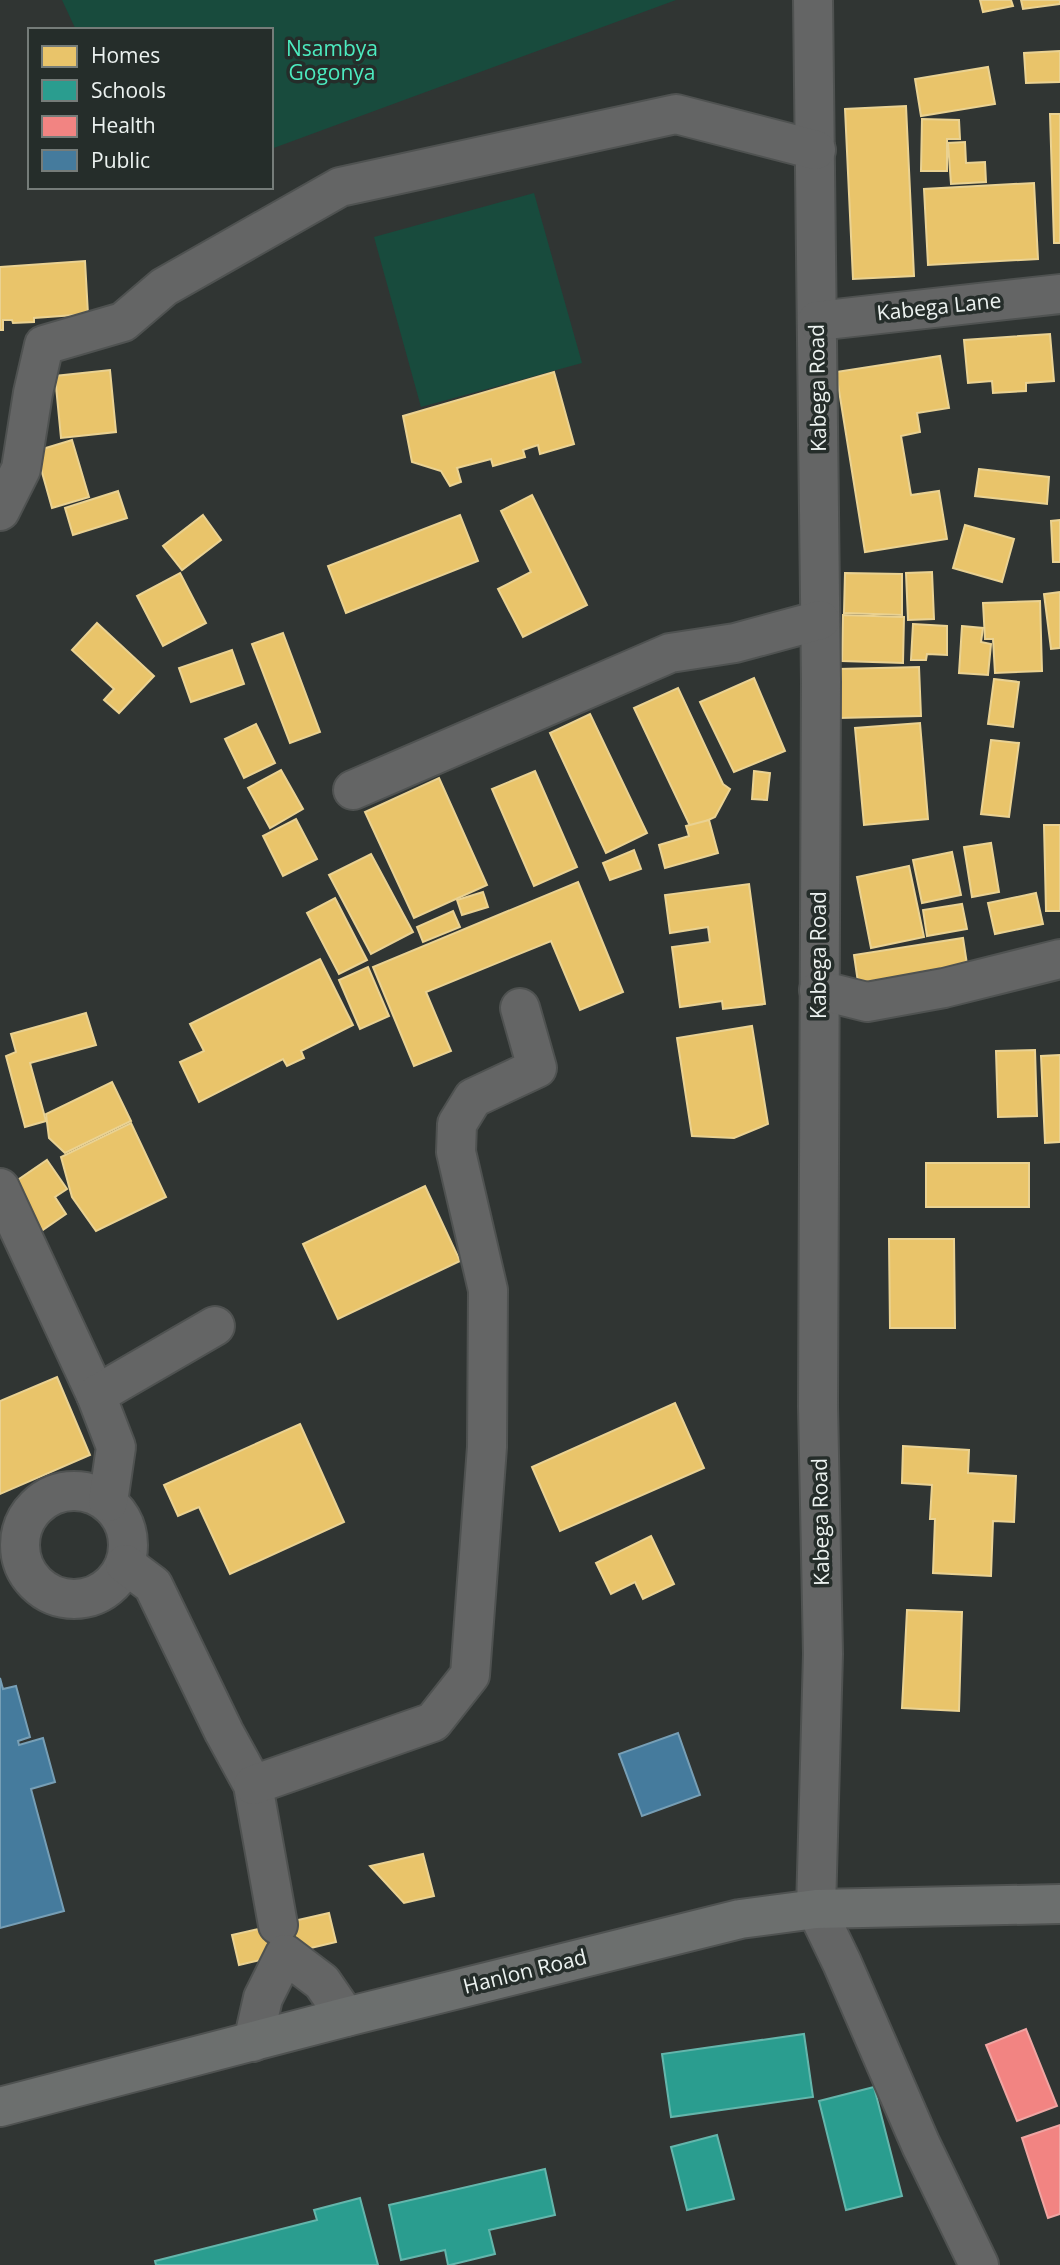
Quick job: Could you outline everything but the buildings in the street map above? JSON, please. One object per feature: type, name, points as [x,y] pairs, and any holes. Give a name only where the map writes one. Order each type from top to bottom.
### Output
[{"type":"main road","name":"Hanlon Road","points":[[0,2107],[740,1919],[816,1909],[1060,1904]]},
{"type":"street","name":"Kabega Road","points":[[813,0],[820,621],[818,1406],[823,1654],[816,1909]]},
{"type":"street","points":[[0,511],[21,469],[44,345],[123,322],[164,287],[340,187],[676,114],[816,150]]},
{"type":"street","name":"Kabega Lane","points":[[817,321],[1060,295]]},
{"type":"street","points":[[353,790],[670,653],[735,643],[820,621]]},
{"type":"street","points":[[819,990],[867,1002],[944,988],[1060,959]]},
{"type":"street","points":[[253,1785],[433,1722],[470,1675],[487,1447],[488,1290],[456,1152],[457,1124],[473,1098],[537,1068],[520,1008]]},
{"type":"street","points":[[0,1188],[96,1395],[116,1447],[108,1502]]},
{"type":"street","points":[[96,1395],[215,1326]]},
{"type":"street","points":[[77,1490],[93,1493],[108,1502],[120,1515],[127,1530],[129,1547],[125,1564],[117,1578],[105,1590],[89,1598],[56,1596],[41,1588],[29,1575],[12,1524],[44,1500],[60,1492],[77,1490]]},
{"type":"street","points":[[125,1564],[153,1585],[223,1732],[253,1785],[278,1925]]},
{"type":"street","points":[[816,1909],[921,2146],[979,2265]]},
{"type":"street","points":[[253,2042],[263,1998],[285,1954],[322,1982],[346,2017]]},
{"type":"green space","name":"Nsambya Gogonya","points":[[62,0],[676,0],[273,148],[273,28],[75,28]]},
{"type":"green space","points":[[534,193],[582,363],[421,407],[374,237]]}]
